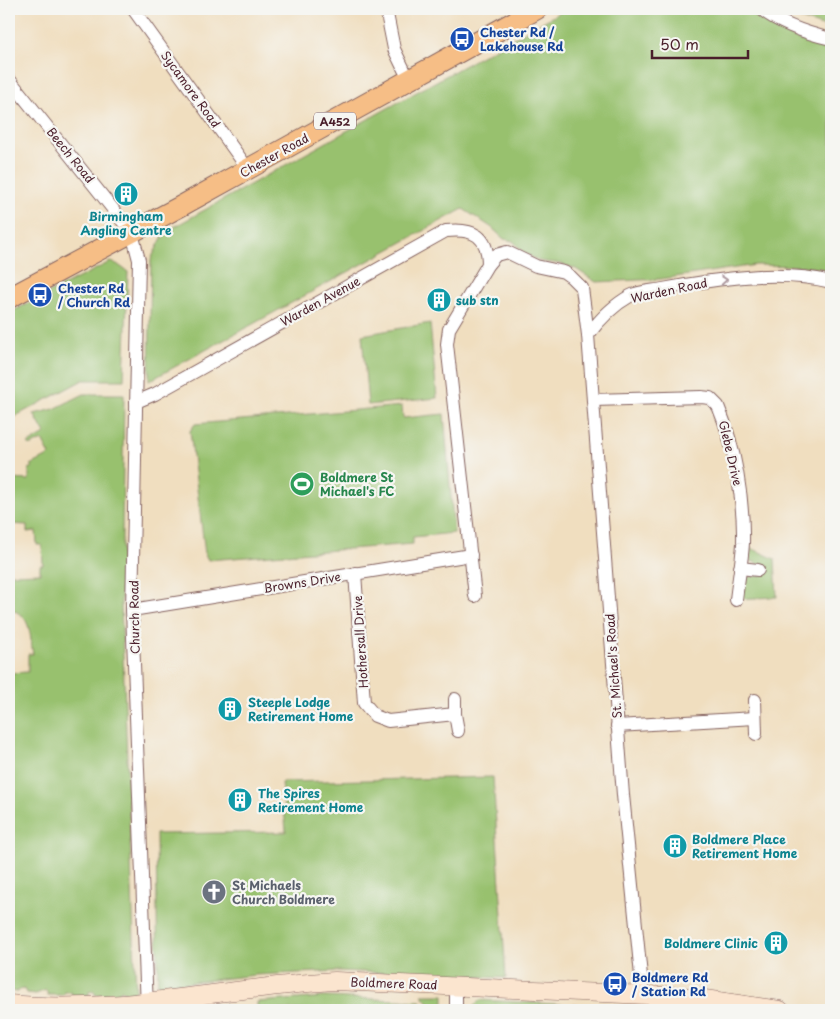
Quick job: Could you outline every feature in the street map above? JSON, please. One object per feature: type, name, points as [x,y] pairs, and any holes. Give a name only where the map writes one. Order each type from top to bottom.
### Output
[{"type":"highway","name":"Chester Road","points":[[9,298],[132,233],[538,9]]},
{"type":"main road","name":"Boldmere Road","points":[[9,1004],[147,1006],[282,984],[335,981],[643,996],[691,1004],[780,1010]]},
{"type":"street","name":"Sycamore Road","points":[[133,9],[248,169]]},
{"type":"street","points":[[386,9],[394,50],[409,80]]},
{"type":"street","points":[[761,9],[784,24],[810,34],[831,39]]},
{"type":"street","name":"Beech Road","points":[[9,79],[132,233]]},
{"type":"street","name":"Warden Avenue","points":[[136,402],[155,394],[446,231],[459,230],[483,239],[488,250],[488,264]]},
{"type":"street","name":"Church Road","points":[[132,233],[136,241],[140,275],[132,610],[147,1006]]},
{"type":"street","points":[[475,596],[447,344],[450,329],[488,264],[496,255],[507,252],[536,266],[564,272],[582,288],[588,335]]},
{"type":"street","name":"Warden Road","points":[[588,335],[604,314],[631,295],[705,281],[785,276],[813,277],[831,282]]},
{"type":"street","name":"St. Michael's Road","points":[[588,335],[617,726],[643,996]]},
{"type":"street","name":"Glebe Drive","points":[[593,400],[701,397],[710,398],[718,406],[738,479],[743,523],[736,600]]},
{"type":"street","name":"Browns Drive","points":[[132,610],[471,556]]},
{"type":"street","points":[[740,568],[758,570]]},
{"type":"street","name":"Hothersall Drive","points":[[355,573],[364,703],[374,716],[388,721],[455,714]]},
{"type":"street","points":[[455,700],[458,731]]},
{"type":"street","points":[[755,700],[756,734]]},
{"type":"street","points":[[617,726],[755,718]]},
{"type":"street","points":[[456,986],[456,1010]]},
{"type":"green space","points":[[566,9],[748,9],[757,17],[786,35],[831,49],[831,270],[802,266],[756,265],[661,279],[596,282],[576,269],[562,264],[539,261],[524,253],[513,241],[504,239],[491,227],[463,209],[149,381],[151,259],[165,232]]},
{"type":"green space","points":[[781,9],[831,9],[831,29],[795,17]]},
{"type":"green space","points":[[110,262],[117,264],[128,272],[124,380],[83,380],[14,417],[12,415],[9,416],[9,313]]},
{"type":"green space","points":[[430,323],[437,398],[368,405],[362,335]]},
{"type":"green space","points":[[84,394],[124,394],[121,603],[136,992],[127,993],[121,990],[117,995],[95,995],[95,992],[89,991],[89,995],[72,995],[71,992],[65,992],[63,995],[48,995],[46,990],[36,994],[26,993],[24,989],[18,992],[9,991],[9,673],[28,672],[28,654],[33,654],[26,620],[9,609],[9,574],[40,573],[40,565],[43,565],[42,545],[37,545],[36,531],[27,532],[27,525],[9,524],[9,479],[29,480],[29,469],[33,467],[31,465],[50,455],[42,440],[30,446],[28,444],[45,434],[34,414],[54,409]]},
{"type":"green space","name":"Boldmere St Michael's FC","points":[[402,406],[403,418],[444,414],[454,533],[413,537],[413,544],[208,560],[205,554],[190,431],[195,424]]},
{"type":"green space","points":[[751,548],[775,559],[777,597],[733,599],[748,577],[763,575],[764,567],[750,560]]},
{"type":"green space","points":[[493,777],[506,978],[340,971],[256,975],[158,986],[156,834],[286,832],[282,782]]},
{"type":"green space","points":[[422,995],[444,995],[444,1010],[436,1010]]},
{"type":"green space","points":[[325,997],[421,1001],[430,1010],[257,1010],[257,1002]]},
{"type":"green space","points":[[480,1000],[669,1010],[470,1010]]},
{"type":"place","name":"Chester Rd / Lakehouse Rd","points":[[462,39]]},
{"type":"place","name":"Birmingham Angling Centre","points":[[126,194]]},
{"type":"place","name":"Chester Rd / Church Rd","points":[[40,295]]},
{"type":"place","name":"sub stn","points":[[439,300]]},
{"type":"place","name":"Boldmere St Michael's FC","points":[[302,484]]},
{"type":"place","name":"Steeple Lodge Retirement Home","points":[[230,709]]},
{"type":"place","name":"The Spires Retirement Home","points":[[240,800]]},
{"type":"place","name":"Boldmere Place Retirement Home","points":[[675,846]]},
{"type":"place","name":"St Michaels Church Boldmere","points":[[214,892]]},
{"type":"place","name":"Boldmere Clinic","points":[[776,943]]},
{"type":"place","name":"Boldmere Rd / Station Rd","points":[[615,984]]}]
